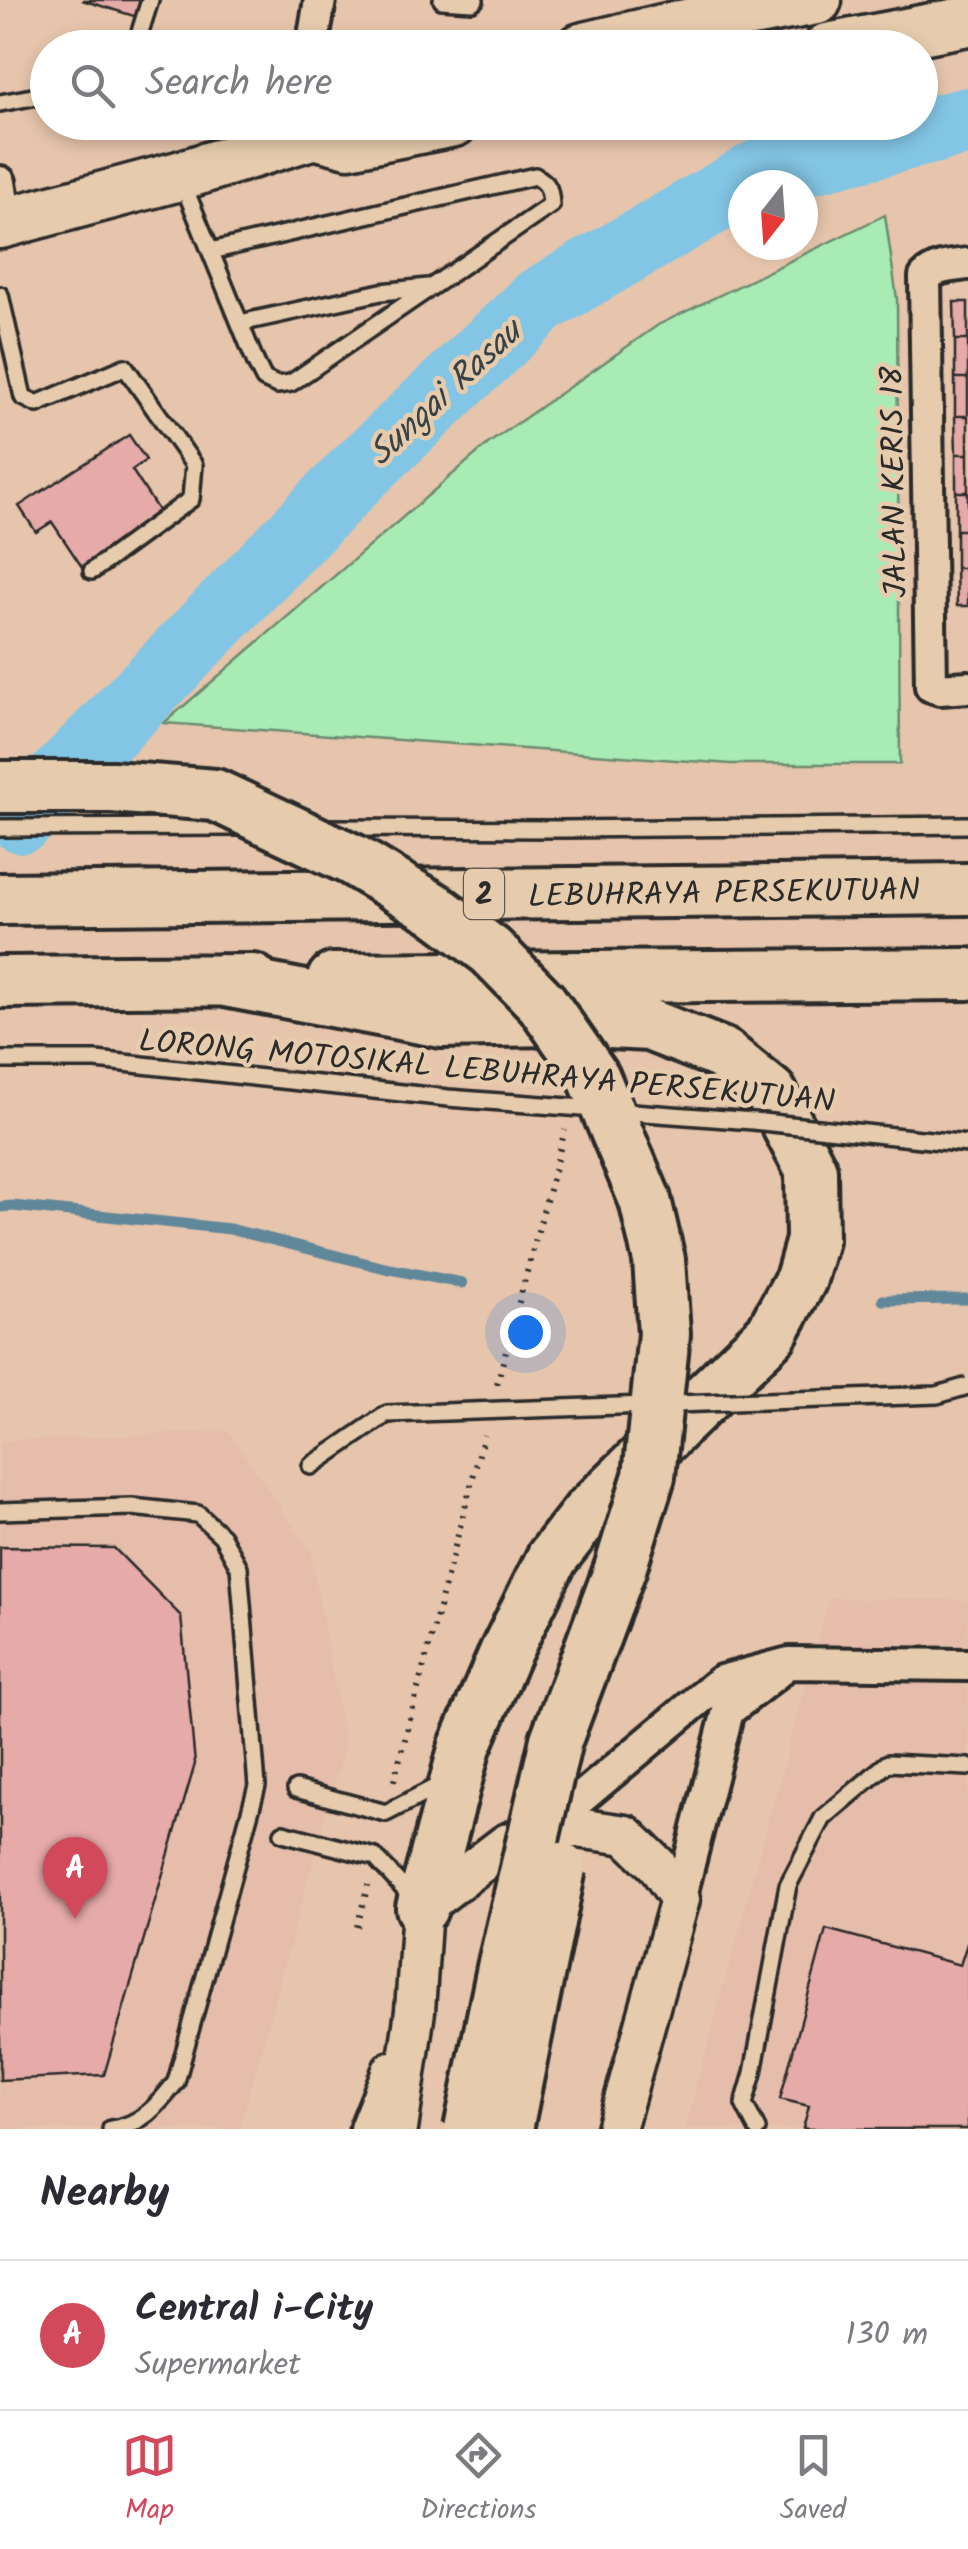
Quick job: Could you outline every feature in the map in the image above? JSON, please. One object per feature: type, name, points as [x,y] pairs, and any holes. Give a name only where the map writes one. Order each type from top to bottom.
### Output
[{"type":"highway","points":[[0,787],[112,787],[215,795],[353,860],[434,909],[491,951],[542,1004],[594,1078],[645,1200],[659,1260],[664,1334],[649,1476],[620,1570],[556,1740],[470,2129]]},
{"type":"highway","name":"LEBUHRAYA PERSEKUTUAN","points":[[0,900],[968,889]]},
{"type":"highway","points":[[0,982],[968,974]]},
{"type":"highway","points":[[220,980],[442,1022],[553,1020],[649,1025],[723,1054],[771,1094],[810,1170],[812,1240],[801,1279],[772,1334],[588,1512],[552,1558],[465,1746],[422,1908]]},
{"type":"highway","points":[[507,2129],[620,1570]]},
{"type":"main road","points":[[611,30],[652,0]]},
{"type":"main road","points":[[679,30],[816,0]]},
{"type":"main road","points":[[921,30],[968,21]]},
{"type":"main road","points":[[2,209],[180,176],[279,140]]},
{"type":"main road","points":[[342,140],[349,144],[368,140]]},
{"type":"street","points":[[315,30],[320,0]]},
{"type":"street","name":"JALAN KERIS 18","points":[[968,264],[942,267],[925,278],[930,686],[968,687]]},
{"type":"street","points":[[616,2129],[728,1711],[789,1663]]},
{"type":"street","points":[[398,2129],[415,2010],[422,1908],[506,1844],[550,1824],[721,1681],[789,1663],[968,1665]]},
{"type":"street","points":[[550,1824],[626,1835],[657,1864],[680,1899]]},
{"type":"street","points":[[369,2129],[415,2010]]},
{"type":"lane","points":[[141,30],[150,0]]},
{"type":"lane","points":[[442,0],[475,0]]},
{"type":"lane","points":[[0,103],[30,97]]},
{"type":"lane","points":[[180,176],[210,250],[240,323],[264,380],[277,385],[291,382],[552,205],[550,189],[535,176],[210,250]]},
{"type":"lane","points":[[240,323],[380,292],[430,287]]},
{"type":"lane","points":[[1,305],[23,397],[37,404],[125,367],[194,465],[190,499],[92,572]]},
{"type":"lane","points":[[0,828],[968,825]]},
{"type":"lane","name":"LORONG MOTOSIKAL LEBUHRAYA PERSEKUTUAN","points":[[0,1060],[96,1060],[448,1098],[968,1144]]},
{"type":"lane","points":[[310,1466],[388,1414],[937,1394],[968,1386]]},
{"type":"lane","points":[[0,1512],[132,1507],[198,1514],[222,1536],[239,1567],[257,1786],[176,2082],[151,2112],[111,2129]]},
{"type":"lane","points":[[757,2129],[744,2104],[788,1885],[822,1818],[888,1763],[968,1767]]},
{"type":"lane","points":[[296,1789],[386,1813],[457,1776]]},
{"type":"lane","points":[[283,1833],[375,1857],[422,1908]]},
{"type":"path","points":[[495,1392],[566,1124]]},
{"type":"path","points":[[386,1813],[485,1430]]},
{"type":"path","points":[[357,1928],[375,1857]]},
{"type":"shaded area","points":[[228,1431],[310,1550],[345,1744],[239,2129],[0,2129],[0,1441]]},
{"type":"shaded area","points":[[829,1598],[968,1600],[968,2129],[685,2129]]},
{"type":"green space","points":[[885,215],[897,299],[900,764],[731,764],[164,723],[489,443],[658,325],[792,260],[818,260],[818,247]]},
{"type":"building","points":[[82,0],[142,0],[137,17]]},
{"type":"building","points":[[954,302],[968,302],[968,340],[955,340]]},
{"type":"building","points":[[955,340],[968,340],[968,378],[955,378]]},
{"type":"building","points":[[955,378],[968,378],[968,416],[955,416]]},
{"type":"building","points":[[955,416],[968,416],[968,454],[956,454]]},
{"type":"building","points":[[129,435],[146,460],[132,470],[163,518],[84,570],[52,522],[36,532],[19,506]]},
{"type":"building","points":[[956,454],[968,454],[968,492],[956,492]]},
{"type":"building","points":[[956,492],[968,492],[968,530],[956,530]]},
{"type":"building","points":[[956,530],[968,530],[968,568],[956,568]]},
{"type":"building","points":[[956,568],[968,568],[968,606],[957,606]]},
{"type":"building","points":[[0,1547],[114,1548],[181,1616],[195,1764],[104,2075],[0,2080]]},
{"type":"building","points":[[826,1929],[960,1965],[968,1941],[968,2129],[807,2129],[803,2128],[809,2106],[780,2099]]},
{"type":"waterway","name":"Sungai Rasau","points":[[938,128],[968,121]]},
{"type":"waterway","name":"Sungai Rasau","points":[[21,819],[358,473],[541,300],[762,172],[891,140]]},
{"type":"waterway","points":[[0,1207],[230,1229],[462,1283]]},
{"type":"waterway","points":[[883,1300],[968,1299]]},
{"type":"place","name":"Central i-City","points":[[75,1919]]}]
